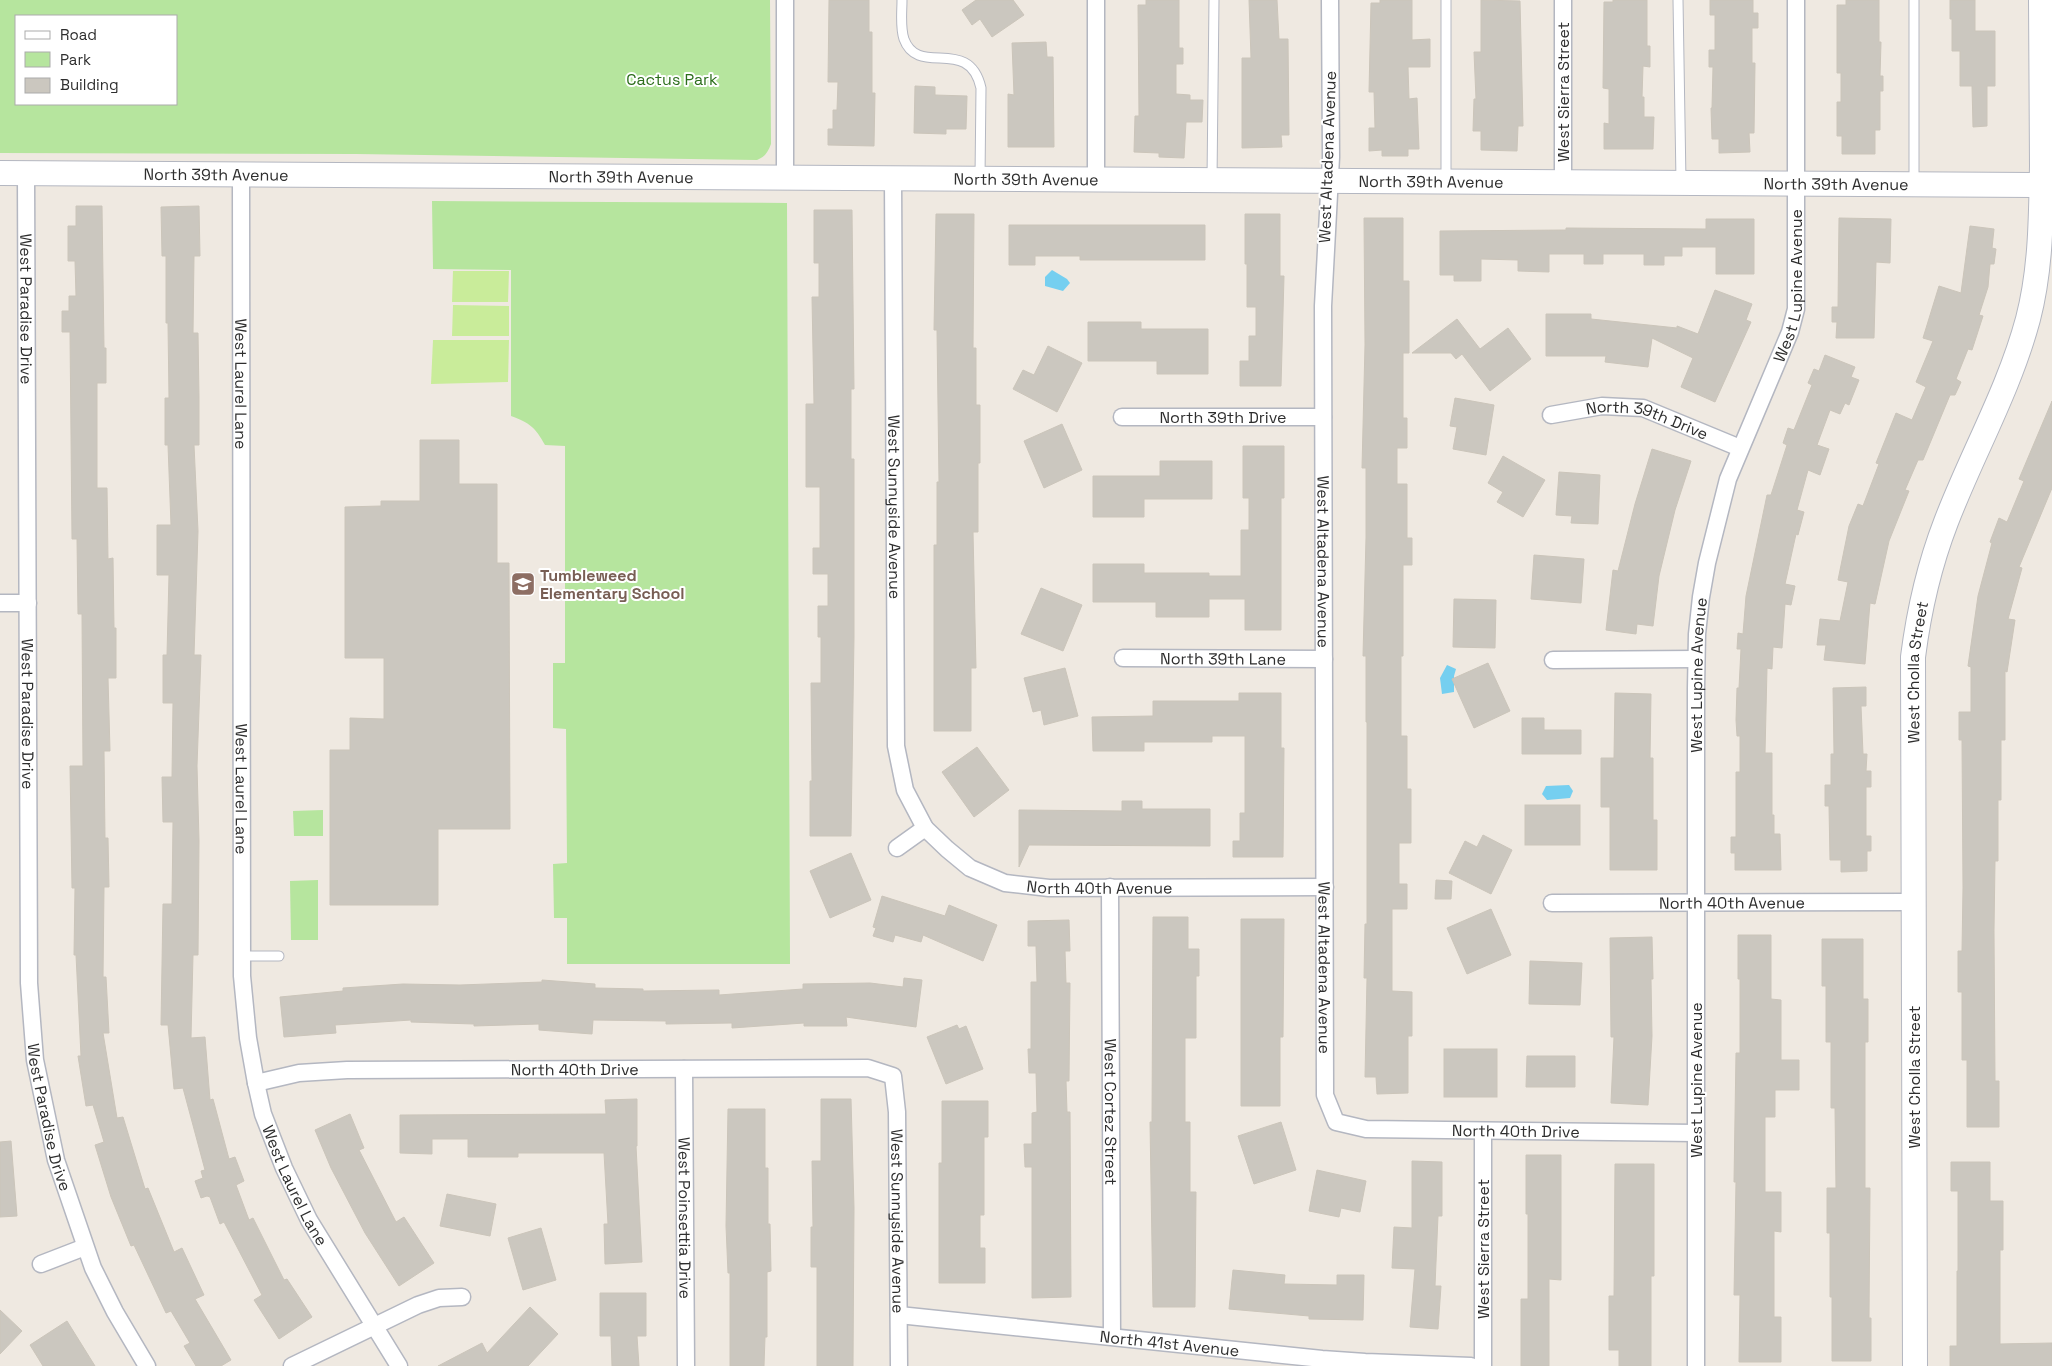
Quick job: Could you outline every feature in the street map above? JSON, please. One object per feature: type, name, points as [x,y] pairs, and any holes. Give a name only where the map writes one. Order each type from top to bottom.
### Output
[{"type":"street","points":[[785,0],[785,178]]},
{"type":"street","points":[[1096,0],[1096,180]]},
{"type":"street","name":"West Altadena Avenue","points":[[1330,0],[1330,181],[1323,278],[1325,1094],[1336,1122]]},
{"type":"street","name":"West Sierra Street","points":[[1563,0],[1563,183]]},
{"type":"street","name":"West Lupine Avenue","points":[[1696,1366],[1696,659],[1701,597],[1707,563],[1728,479],[1790,332],[1796,309],[1796,0]]},
{"type":"street","name":"West Cholla Street","points":[[1915,1366],[1913,657],[1927,578],[1946,522],[2008,375],[2028,317],[2038,265],[2047,185],[2041,0]]},
{"type":"street","name":"North 39th Avenue","points":[[0,173],[2047,185]]},
{"type":"street","name":"West Paradise Drive","points":[[26,174],[29,983],[35,1060],[56,1160],[85,1247],[103,1288],[147,1366]]},
{"type":"street","name":"West Laurel Lane","points":[[240,175],[242,976],[248,1038],[263,1114],[284,1168],[308,1220],[399,1366]]},
{"type":"street","name":"West Sunnyside Avenue","points":[[894,178],[896,746],[905,790],[925,828]]},
{"type":"street","name":"North 39th Drive","points":[[1551,416],[1602,406],[1642,408],[1740,448]]},
{"type":"street","name":"North 39th Drive","points":[[1122,417],[1323,417]]},
{"type":"street","points":[[0,603],[28,603]]},
{"type":"street","name":"North 39th Lane","points":[[1123,658],[1324,659]]},
{"type":"street","points":[[1553,660],[1696,659]]},
{"type":"street","points":[[897,848],[925,828]]},
{"type":"street","name":"North 40th Avenue","points":[[925,828],[970,868],[1005,883],[1049,888],[1325,886]]},
{"type":"street","name":"West Cortez Street","points":[[1110,887],[1112,1336]]},
{"type":"street","name":"North 40th Avenue","points":[[1552,903],[1913,902]]},
{"type":"street","name":"North 40th Drive","points":[[256,1083],[298,1073],[347,1070],[868,1068],[893,1076]]},
{"type":"street","name":"West Poinsettia Drive","points":[[684,1069],[686,1366]]},
{"type":"street","name":"West Sunnyside Avenue","points":[[893,1076],[897,1112],[899,1366]]},
{"type":"street","name":"North 40th Drive","points":[[1336,1122],[1366,1129],[1696,1133]]},
{"type":"street","name":"West Sierra Street","points":[[1483,1366],[1484,1131]]},
{"type":"street","points":[[41,1264],[85,1247]]},
{"type":"street","points":[[292,1366],[374,1325],[428,1301],[462,1297]]},
{"type":"street","name":"North 41st Avenue","points":[[899,1315],[1112,1336],[1266,1359],[1471,1366]]},
{"type":"lane","points":[[902,0],[904,38],[913,52],[920,56],[961,60],[968,63],[979,79],[981,88],[980,179]]},
{"type":"lane","points":[[1212,180],[1214,0]]},
{"type":"lane","points":[[1446,0],[1446,182]]},
{"type":"lane","points":[[1678,0],[1681,184]]},
{"type":"lane","points":[[1914,0],[1914,185]]},
{"type":"lane","points":[[243,956],[279,956]]},
{"type":"green space","name":"Cactus Park","points":[[0,0],[770,0],[771,144],[766,154],[757,160],[356,154],[0,153]]},
{"type":"green space","points":[[432,201],[787,203],[790,964],[567,964],[567,918],[554,918],[553,864],[567,863],[566,729],[553,728],[553,663],[565,663],[565,446],[545,445],[531,426],[511,416],[511,270],[433,269]]},
{"type":"green space","points":[[453,271],[509,271],[508,302],[452,302]]},
{"type":"green space","points":[[453,305],[509,306],[509,336],[452,336]]},
{"type":"green space","points":[[433,340],[509,340],[508,382],[431,384]]},
{"type":"green space","points":[[323,810],[323,836],[294,836],[293,811]]},
{"type":"green space","points":[[318,880],[318,940],[291,940],[290,881]]},
{"type":"water","points":[[1052,270],[1070,283],[1063,291],[1045,286],[1045,277]]},
{"type":"water","points":[[1447,665],[1456,669],[1454,692],[1442,694],[1440,678]]},
{"type":"water","points":[[1569,785],[1573,791],[1570,798],[1547,800],[1542,794],[1546,786]]},
{"type":"building","points":[[829,0],[869,0],[869,32],[872,32],[872,93],[875,93],[874,146],[828,145],[828,129],[833,129],[833,110],[837,110],[838,82],[828,82]]},
{"type":"building","points":[[976,0],[1013,0],[1024,15],[992,37],[980,19],[972,25],[962,10]]},
{"type":"building","points":[[1146,0],[1179,0],[1179,48],[1183,48],[1183,64],[1176,64],[1176,94],[1190,95],[1190,100],[1203,100],[1202,122],[1186,122],[1184,158],[1159,157],[1159,153],[1134,152],[1135,116],[1139,116],[1138,5],[1146,5]]},
{"type":"building","points":[[1249,0],[1277,0],[1279,39],[1288,39],[1289,135],[1281,135],[1282,147],[1242,148],[1242,58],[1251,58]]},
{"type":"building","points":[[1380,0],[1412,0],[1412,40],[1430,39],[1430,67],[1408,67],[1409,99],[1417,98],[1419,149],[1408,149],[1408,156],[1382,156],[1382,150],[1369,151],[1369,128],[1375,128],[1374,92],[1369,92],[1371,3],[1380,3]]},
{"type":"building","points":[[1481,0],[1520,1],[1523,126],[1518,126],[1517,151],[1481,150],[1481,131],[1473,131],[1474,99],[1476,99],[1474,52],[1481,52]]},
{"type":"building","points":[[1613,0],[1647,0],[1647,46],[1650,46],[1650,67],[1643,66],[1642,97],[1644,97],[1644,117],[1654,117],[1653,149],[1604,149],[1604,123],[1609,124],[1609,89],[1603,88],[1604,2],[1613,2]]},
{"type":"building","points":[[1710,0],[1753,0],[1753,13],[1758,13],[1758,28],[1752,28],[1752,63],[1755,63],[1754,133],[1749,133],[1750,152],[1719,153],[1719,139],[1712,139],[1713,67],[1709,67],[1709,50],[1715,50],[1715,15],[1710,15]]},
{"type":"building","points":[[1846,0],[1879,0],[1880,76],[1883,76],[1883,91],[1880,91],[1880,130],[1875,130],[1875,154],[1842,154],[1842,136],[1837,136],[1837,102],[1841,102],[1841,73],[1837,73],[1837,5],[1846,5]]},
{"type":"building","points":[[1950,0],[1975,0],[1975,31],[1995,31],[1995,86],[1987,86],[1987,126],[1973,127],[1972,86],[1960,86],[1960,51],[1952,51]]},
{"type":"building","points":[[1046,42],[1047,57],[1053,57],[1054,147],[1008,147],[1008,94],[1014,95],[1012,43]]},
{"type":"building","points":[[915,86],[935,87],[935,95],[967,96],[966,129],[946,129],[946,134],[914,133]]},
{"type":"building","points":[[76,206],[102,206],[106,383],[97,383],[97,488],[107,488],[108,559],[113,558],[114,628],[116,628],[116,678],[108,678],[110,751],[104,751],[105,838],[108,838],[109,887],[104,887],[103,977],[106,977],[109,1033],[103,1033],[117,1118],[123,1117],[145,1189],[148,1188],[174,1252],[182,1248],[204,1295],[195,1299],[231,1360],[221,1366],[196,1366],[184,1346],[190,1343],[171,1311],[166,1313],[134,1245],[131,1246],[111,1197],[95,1145],[104,1142],[93,1105],[86,1106],[78,1056],[81,1056],[76,955],[74,955],[75,888],[72,888],[70,766],[83,766],[82,614],[78,614],[77,539],[72,539],[70,332],[62,332],[62,311],[69,311],[69,296],[76,296],[75,261],[68,261],[68,226],[76,226]]},
{"type":"building","points":[[199,206],[200,256],[194,256],[193,333],[198,333],[199,398],[199,445],[194,445],[198,531],[194,655],[201,655],[197,766],[199,841],[198,955],[193,955],[191,1038],[205,1037],[210,1100],[213,1099],[229,1159],[235,1157],[244,1181],[236,1185],[249,1220],[253,1218],[284,1280],[287,1279],[312,1317],[279,1339],[254,1300],[262,1295],[224,1222],[220,1224],[210,1197],[201,1198],[195,1181],[203,1178],[201,1171],[205,1170],[183,1088],[174,1089],[168,1025],[161,1025],[163,904],[172,904],[173,822],[163,822],[162,777],[172,777],[173,703],[163,703],[163,655],[167,655],[169,575],[157,575],[157,525],[171,525],[168,445],[165,445],[165,398],[169,398],[168,323],[166,323],[166,256],[162,256],[161,207]]},
{"type":"building","points":[[814,210],[852,210],[854,389],[851,389],[851,459],[854,459],[854,637],[851,836],[810,836],[810,781],[812,781],[811,683],[821,683],[821,637],[818,637],[818,606],[828,606],[828,574],[813,574],[813,548],[820,548],[820,487],[806,487],[806,404],[814,404],[812,297],[819,297],[819,263],[814,263]]},
{"type":"building","points":[[936,214],[974,214],[973,348],[976,348],[976,405],[980,405],[980,463],[978,463],[978,532],[973,532],[976,668],[971,668],[971,731],[934,731],[934,545],[937,545],[937,482],[939,482],[937,330],[934,330]]},
{"type":"building","points":[[1245,214],[1280,214],[1280,276],[1284,276],[1281,386],[1240,386],[1240,361],[1249,361],[1249,336],[1256,336],[1256,307],[1247,307]]},
{"type":"building","points":[[1364,218],[1403,218],[1403,281],[1409,281],[1409,353],[1403,353],[1403,418],[1407,418],[1407,448],[1397,448],[1397,484],[1407,484],[1407,538],[1412,538],[1412,565],[1403,565],[1403,656],[1401,656],[1401,736],[1407,736],[1407,789],[1411,789],[1411,843],[1399,843],[1399,884],[1407,884],[1407,909],[1392,909],[1392,991],[1412,992],[1412,1036],[1408,1036],[1408,1093],[1377,1094],[1376,1077],[1365,1077],[1367,978],[1364,978],[1365,924],[1367,924],[1367,722],[1366,656],[1363,656],[1366,538],[1366,468],[1362,468],[1365,345]]},
{"type":"building","points":[[1839,218],[1891,219],[1890,263],[1876,262],[1874,338],[1836,338],[1837,322],[1832,322],[1832,307],[1838,307]]},
{"type":"building","points":[[1706,219],[1754,219],[1754,274],[1716,274],[1716,247],[1682,247],[1682,256],[1664,256],[1664,265],[1644,265],[1644,254],[1603,254],[1603,264],[1584,264],[1584,254],[1549,254],[1549,272],[1518,271],[1518,260],[1481,259],[1481,281],[1454,281],[1454,275],[1440,275],[1440,231],[1566,230],[1566,228],[1706,229]]},
{"type":"building","points":[[1009,225],[1205,225],[1205,260],[1080,260],[1080,256],[1035,256],[1035,265],[1009,265]]},
{"type":"building","points":[[1970,226],[1994,229],[1992,248],[1996,249],[1994,264],[1990,264],[1988,287],[1979,315],[1983,316],[1972,350],[1968,349],[1956,379],[1961,382],[1955,395],[1950,395],[1923,460],[1918,460],[1905,490],[1909,491],[1889,541],[1875,604],[1870,603],[1865,664],[1824,660],[1826,645],[1817,645],[1820,619],[1840,621],[1848,582],[1838,580],[1849,526],[1858,504],[1863,506],[1879,464],[1876,463],[1896,413],[1912,420],[1926,387],[1916,382],[1933,341],[1923,338],[1939,286],[1961,293]]},
{"type":"building","points":[[1715,290],[1752,304],[1746,320],[1751,322],[1715,402],[1681,387],[1693,358],[1652,338],[1648,367],[1605,362],[1606,356],[1546,356],[1546,314],[1591,314],[1591,319],[1677,328],[1677,326],[1698,334]]},
{"type":"building","points":[[1457,319],[1480,349],[1508,328],[1531,359],[1490,391],[1462,354],[1456,359],[1451,353],[1412,353]]},
{"type":"building","points":[[1088,322],[1141,322],[1141,329],[1208,329],[1208,374],[1157,374],[1157,361],[1088,361]]},
{"type":"building","points":[[1048,346],[1082,363],[1057,412],[1013,389],[1023,370],[1034,375]]},
{"type":"building","points":[[1825,355],[1855,367],[1851,377],[1859,380],[1849,405],[1845,403],[1840,414],[1830,410],[1817,445],[1829,449],[1820,475],[1808,470],[1797,510],[1804,512],[1798,535],[1796,534],[1785,584],[1795,586],[1791,605],[1785,604],[1782,648],[1773,647],[1772,669],[1767,668],[1765,753],[1772,753],[1772,815],[1774,815],[1774,834],[1780,834],[1781,870],[1735,870],[1735,853],[1731,853],[1731,837],[1736,837],[1736,772],[1740,772],[1740,736],[1737,736],[1736,720],[1741,649],[1737,649],[1738,633],[1743,634],[1746,596],[1767,495],[1771,495],[1787,445],[1783,443],[1788,428],[1794,430],[1812,385],[1808,383],[1814,369],[1819,371]]},
{"type":"building","points":[[1455,398],[1494,405],[1486,455],[1453,449],[1457,427],[1450,426]]},
{"type":"building","points":[[2052,401],[2052,488],[2019,567],[2022,568],[2008,619],[2015,620],[2007,672],[2005,671],[2005,740],[2001,740],[2001,800],[1998,800],[1998,861],[1995,861],[1995,1081],[1999,1081],[1999,1127],[1967,1127],[1967,1060],[1962,1060],[1962,992],[1958,992],[1958,951],[1962,951],[1963,888],[1962,740],[1959,740],[1959,712],[1971,712],[1971,667],[1968,666],[1978,596],[1992,543],[1990,542],[1999,518],[2007,522],[2024,481],[2019,479]]},
{"type":"building","points":[[1062,424],[1082,470],[1044,488],[1024,441]]},
{"type":"building","points":[[420,440],[459,440],[459,484],[497,484],[497,563],[509,563],[510,829],[438,829],[438,905],[330,905],[330,750],[350,750],[350,718],[384,719],[384,658],[345,658],[345,507],[381,506],[381,501],[420,501]]},
{"type":"building","points":[[1243,446],[1284,446],[1284,498],[1281,498],[1281,630],[1245,630],[1245,599],[1209,599],[1209,617],[1156,617],[1156,602],[1093,602],[1093,564],[1144,564],[1144,573],[1209,573],[1209,576],[1241,576],[1241,530],[1249,530],[1249,498],[1243,498]]},
{"type":"building","points":[[1652,449],[1691,461],[1675,510],[1659,576],[1653,626],[1637,624],[1636,634],[1606,630],[1613,570],[1618,571],[1635,504]]},
{"type":"building","points":[[1503,456],[1545,480],[1523,517],[1497,502],[1503,492],[1488,483]]},
{"type":"building","points":[[1160,461],[1212,461],[1212,499],[1144,499],[1144,517],[1093,517],[1093,476],[1160,476]]},
{"type":"building","points":[[1559,472],[1600,475],[1598,524],[1571,523],[1572,516],[1556,515]]},
{"type":"building","points":[[1534,555],[1584,559],[1581,603],[1531,599]]},
{"type":"building","points":[[1041,588],[1082,605],[1063,651],[1021,634]]},
{"type":"building","points":[[1454,599],[1496,600],[1495,648],[1453,647]]},
{"type":"building","points":[[1488,663],[1510,711],[1474,728],[1452,679]]},
{"type":"building","points":[[1065,668],[1078,716],[1044,725],[1041,710],[1033,712],[1024,678]]},
{"type":"building","points":[[1866,687],[1866,706],[1861,706],[1863,754],[1867,754],[1866,771],[1871,771],[1871,787],[1866,787],[1866,836],[1871,836],[1871,851],[1867,851],[1867,871],[1841,872],[1841,860],[1830,860],[1829,806],[1825,806],[1825,785],[1831,785],[1831,754],[1834,754],[1833,688]]},
{"type":"building","points":[[1239,693],[1281,693],[1281,748],[1284,748],[1283,857],[1233,857],[1233,841],[1240,841],[1240,813],[1245,813],[1245,736],[1212,736],[1212,742],[1144,742],[1144,751],[1093,751],[1092,717],[1153,716],[1153,701],[1239,701]]},
{"type":"building","points":[[1615,693],[1651,694],[1650,758],[1653,758],[1653,820],[1657,820],[1657,870],[1610,870],[1610,807],[1601,807],[1601,758],[1614,758]]},
{"type":"building","points":[[1522,718],[1544,718],[1544,730],[1581,730],[1581,754],[1522,754]]},
{"type":"building","points":[[977,747],[1009,790],[974,817],[942,772]]},
{"type":"building","points":[[1122,801],[1142,801],[1142,809],[1210,809],[1210,846],[1029,845],[1019,867],[1019,810],[1122,811]]},
{"type":"building","points":[[1525,805],[1580,805],[1580,845],[1525,845]]},
{"type":"building","points":[[1483,835],[1512,850],[1491,894],[1449,873],[1465,841],[1477,847]]},
{"type":"building","points":[[851,853],[871,900],[830,918],[810,871]]},
{"type":"building","points":[[1436,880],[1452,881],[1451,899],[1435,899]]},
{"type":"building","points":[[882,896],[945,916],[949,905],[997,925],[983,961],[923,935],[921,942],[895,935],[893,942],[873,936],[876,928],[873,927]]},
{"type":"building","points":[[1491,909],[1511,955],[1467,974],[1447,928]]},
{"type":"building","points":[[1153,917],[1188,917],[1188,949],[1199,949],[1199,976],[1196,976],[1196,1038],[1185,1038],[1185,1122],[1190,1122],[1190,1192],[1196,1192],[1195,1307],[1153,1307],[1150,1122],[1152,1122]]},
{"type":"building","points":[[1241,919],[1284,919],[1283,1037],[1280,1037],[1280,1106],[1241,1106]]},
{"type":"building","points":[[1069,920],[1070,951],[1065,951],[1066,983],[1070,983],[1069,1081],[1066,1081],[1067,1112],[1070,1112],[1071,1297],[1032,1298],[1032,1167],[1025,1167],[1024,1144],[1032,1144],[1032,1113],[1037,1112],[1036,1073],[1029,1073],[1028,1049],[1031,1049],[1031,982],[1037,982],[1036,946],[1028,946],[1028,921]]},
{"type":"building","points":[[1738,935],[1771,935],[1771,999],[1781,1000],[1781,1060],[1799,1060],[1799,1090],[1775,1090],[1775,1117],[1765,1117],[1765,1192],[1781,1192],[1781,1232],[1774,1231],[1774,1317],[1781,1317],[1781,1362],[1739,1362],[1740,1295],[1734,1295],[1736,1053],[1740,1053]]},
{"type":"building","points":[[1652,937],[1652,1036],[1648,1105],[1611,1103],[1614,1037],[1611,1037],[1610,938]]},
{"type":"building","points":[[1822,939],[1863,939],[1863,999],[1868,999],[1868,1042],[1865,1042],[1865,1188],[1870,1188],[1869,1318],[1871,1318],[1871,1361],[1832,1361],[1832,1297],[1830,1297],[1830,1233],[1827,1233],[1827,1188],[1836,1188],[1835,1108],[1831,1108],[1831,1042],[1826,1042],[1826,986],[1822,986]]},
{"type":"building","points":[[1530,961],[1582,963],[1580,1005],[1529,1004]]},
{"type":"building","points":[[904,978],[922,980],[916,1027],[846,1017],[847,1026],[804,1026],[804,1023],[732,1028],[732,1023],[666,1024],[666,1021],[593,1020],[592,1034],[539,1030],[539,1024],[474,1026],[474,1024],[411,1022],[411,1020],[335,1025],[336,1033],[284,1037],[280,997],[343,991],[343,988],[403,984],[460,985],[542,982],[542,980],[595,984],[595,988],[643,989],[643,991],[719,990],[719,995],[803,989],[803,984],[870,983],[903,987]]},
{"type":"building","points":[[957,1025],[959,1029],[966,1026],[983,1069],[946,1084],[927,1037]]},
{"type":"building","points":[[1444,1049],[1497,1049],[1497,1097],[1444,1097]]},
{"type":"building","points":[[1527,1056],[1575,1056],[1575,1087],[1526,1087]]},
{"type":"building","points":[[637,1099],[636,1146],[642,1262],[605,1264],[604,1224],[608,1224],[604,1153],[518,1153],[518,1157],[468,1157],[468,1139],[432,1139],[432,1154],[400,1153],[400,1115],[606,1114],[605,1100]]},
{"type":"building","points":[[821,1099],[851,1099],[854,1208],[853,1366],[817,1366],[817,1267],[811,1267],[811,1227],[813,1227],[812,1161],[821,1161]]},
{"type":"building","points":[[942,1101],[988,1101],[988,1137],[984,1137],[984,1215],[980,1215],[980,1248],[985,1248],[985,1283],[939,1283],[939,1163],[942,1163]]},
{"type":"building","points":[[728,1109],[765,1109],[765,1168],[768,1168],[768,1224],[770,1224],[771,1271],[767,1272],[767,1337],[765,1337],[764,1366],[730,1366],[730,1273],[728,1273],[726,1226]]},
{"type":"building","points":[[350,1114],[364,1148],[359,1150],[396,1222],[404,1217],[434,1263],[399,1286],[365,1233],[331,1168],[315,1130]]},
{"type":"building","points":[[1281,1122],[1296,1170],[1254,1184],[1238,1136]]},
{"type":"building","points":[[11,1141],[17,1216],[0,1217],[0,1142]]},
{"type":"building","points":[[1526,1155],[1561,1155],[1561,1280],[1549,1279],[1549,1366],[1521,1366],[1521,1299],[1528,1299]]},
{"type":"building","points":[[1412,1161],[1442,1162],[1442,1216],[1438,1216],[1435,1286],[1441,1286],[1438,1329],[1410,1327],[1415,1269],[1392,1268],[1394,1227],[1412,1228]]},
{"type":"building","points":[[1951,1162],[1990,1162],[1990,1201],[2003,1201],[2003,1250],[2000,1250],[2000,1344],[2052,1343],[2052,1366],[1950,1366],[1950,1346],[1957,1346],[1958,1271],[1958,1191],[1951,1191]]},
{"type":"building","points":[[1615,1164],[1654,1164],[1654,1276],[1651,1276],[1651,1366],[1619,1366],[1619,1350],[1609,1350],[1609,1296],[1614,1296]]},
{"type":"building","points":[[1317,1170],[1366,1181],[1360,1212],[1341,1208],[1339,1217],[1309,1211]]},
{"type":"building","points":[[447,1194],[496,1204],[490,1236],[440,1226]]},
{"type":"building","points":[[541,1228],[556,1280],[523,1290],[508,1238]]},
{"type":"building","points":[[1233,1270],[1285,1275],[1284,1284],[1337,1285],[1337,1275],[1364,1275],[1363,1320],[1309,1319],[1309,1316],[1229,1309]]},
{"type":"building","points":[[600,1293],[646,1293],[646,1336],[637,1336],[639,1366],[612,1366],[611,1336],[600,1336]]},
{"type":"building","points":[[530,1307],[558,1334],[528,1366],[438,1366],[482,1343],[487,1353]]},
{"type":"building","points":[[0,1310],[22,1331],[0,1354]]},
{"type":"building","points":[[67,1321],[95,1366],[43,1366],[30,1345]]},
{"type":"place","name":"Tumbleweed Elementary School","points":[[523,584]]}]
